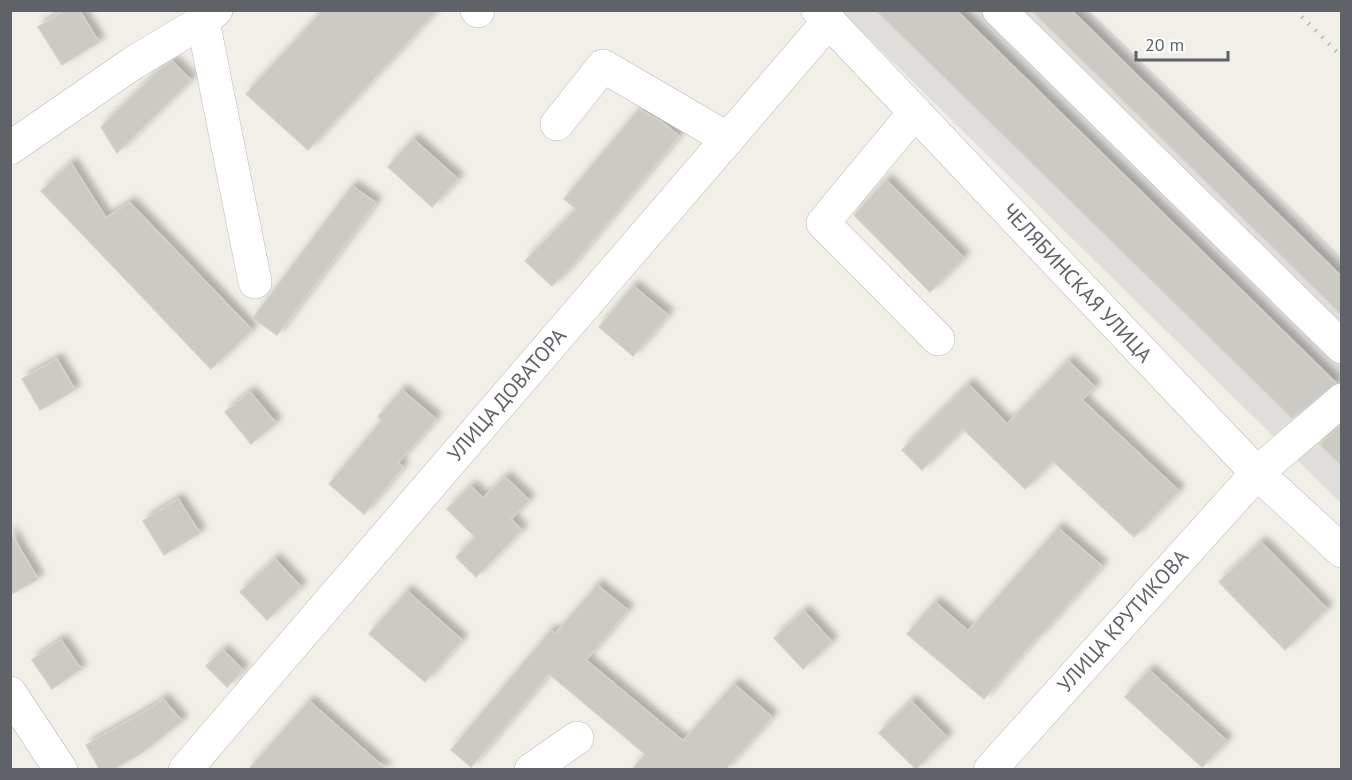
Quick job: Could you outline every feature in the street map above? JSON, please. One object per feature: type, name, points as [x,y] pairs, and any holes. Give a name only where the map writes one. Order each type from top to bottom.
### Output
[{"type":"street","points":[[999,10],[1341,347]]},
{"type":"street","points":[[10,148],[133,63],[209,16],[255,282]]},
{"type":"street","name":"ЧЕЛЯБИНСКАЯ УЛИЦА","points":[[824,16],[1257,473],[1341,551]]},
{"type":"street","name":"УЛИЦА ДОВАТОРА","points":[[185,770],[728,139],[824,16]]},
{"type":"street","points":[[557,124],[603,66],[728,139]]},
{"type":"street","points":[[915,112],[823,223],[938,339]]},
{"type":"street","name":"УЛИЦА КРУТИКОВА","points":[[990,770],[1257,473],[1341,400]]},
{"type":"street","points":[[10,693],[61,770]]},
{"type":"street","points":[[531,770],[577,738]]},
{"type":"shaded area","points":[[841,11],[1090,11],[1341,256],[1341,503]]},
{"type":"building","points":[[65,10],[79,10],[99,42],[62,65],[38,27]]},
{"type":"building","points":[[323,10],[437,10],[308,150],[246,94]]},
{"type":"building","points":[[876,10],[956,10],[1336,383],[1292,418]]},
{"type":"building","points":[[1031,10],[1071,10],[1341,276],[1341,314]]},
{"type":"building","points":[[172,61],[191,80],[117,153],[101,127],[161,68]]},
{"type":"building","points":[[639,109],[662,122],[679,136],[570,268],[552,286],[525,261],[576,209],[564,199]]},
{"type":"building","points":[[413,139],[458,179],[432,207],[388,167]]},
{"type":"building","points":[[71,163],[106,218],[130,203],[252,330],[211,369],[41,191]]},
{"type":"building","points":[[886,180],[964,258],[930,292],[854,215]]},
{"type":"building","points":[[352,186],[376,203],[277,335],[253,318]]},
{"type":"building","points":[[633,286],[668,315],[633,356],[599,327]]},
{"type":"building","points":[[57,359],[75,390],[40,410],[22,379]]},
{"type":"building","points":[[1068,361],[1095,387],[1082,400],[1179,491],[1134,537],[1053,461],[1025,489],[963,429],[922,470],[902,450],[968,384],[1007,424]]},
{"type":"building","points":[[402,390],[436,419],[398,463],[403,467],[364,514],[329,484],[382,420],[378,417]]},
{"type":"building","points":[[250,392],[276,423],[251,444],[225,412]]},
{"type":"building","points":[[1341,425],[1341,465],[1320,444]]},
{"type":"building","points":[[505,477],[529,500],[511,519],[522,530],[476,577],[456,557],[475,537],[447,509],[471,486],[483,498]]},
{"type":"building","points":[[178,499],[200,533],[164,555],[143,521]]},
{"type":"building","points":[[1058,528],[1102,566],[984,699],[907,634],[935,602],[968,631]]},
{"type":"building","points":[[10,532],[38,579],[10,595]]},
{"type":"building","points":[[1261,542],[1327,609],[1285,650],[1219,582]]},
{"type":"building","points":[[275,559],[301,587],[267,620],[240,592]]},
{"type":"building","points":[[597,585],[628,610],[586,660],[683,741],[734,684],[772,717],[725,770],[632,770],[645,754],[549,674],[471,767],[451,750],[551,630],[555,634]]},
{"type":"building","points":[[407,591],[462,640],[425,682],[369,634]]},
{"type":"building","points":[[804,611],[832,642],[803,669],[774,638]]},
{"type":"building","points":[[61,640],[81,669],[52,689],[32,660]]},
{"type":"building","points":[[223,650],[243,670],[227,687],[206,666]]},
{"type":"building","points":[[1149,670],[1227,741],[1202,767],[1125,697]]},
{"type":"building","points":[[163,699],[182,721],[143,752],[112,770],[100,770],[86,745]]},
{"type":"building","points":[[309,701],[387,770],[248,770]]},
{"type":"building","points":[[911,701],[947,737],[916,769],[879,733]]},
{"type":"railway","points":[[1295,10],[1342,57]]},
{"type":"railway","points":[[1338,10],[1342,14]]}]
